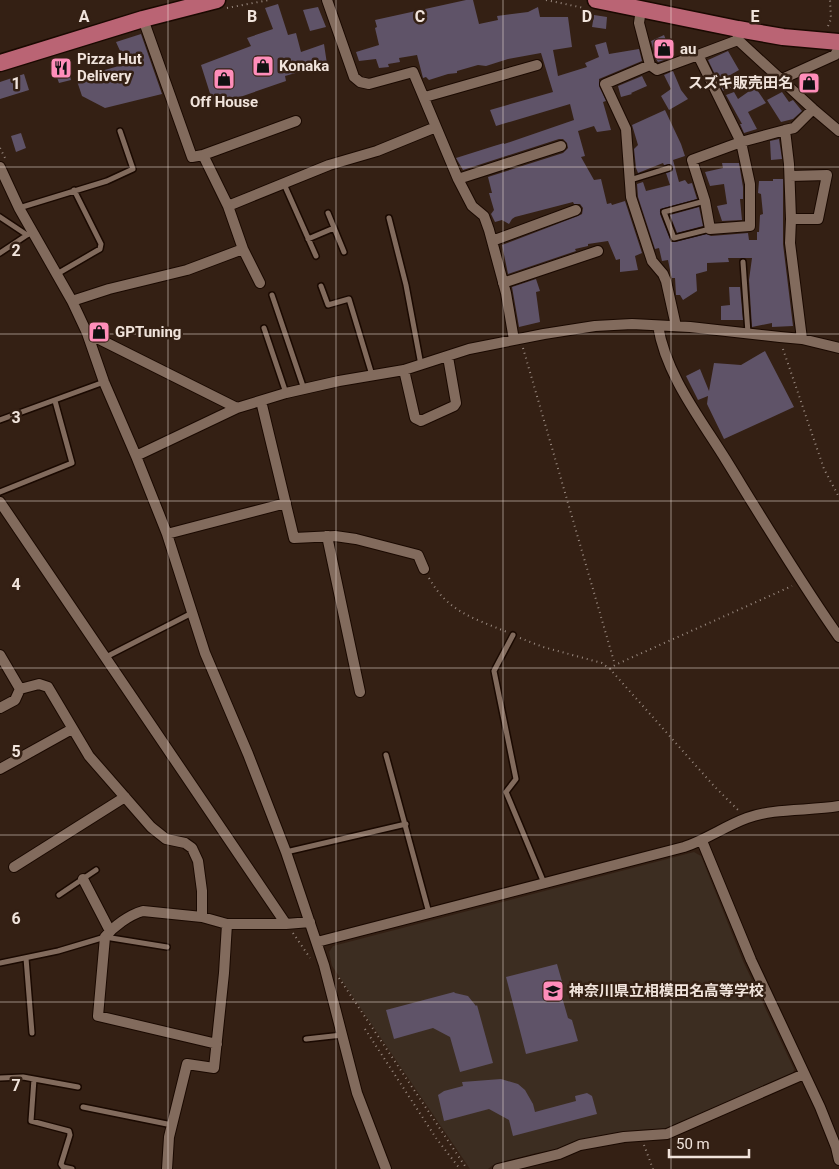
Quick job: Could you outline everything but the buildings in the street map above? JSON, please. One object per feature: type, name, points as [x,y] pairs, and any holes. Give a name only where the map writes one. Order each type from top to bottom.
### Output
[{"type":"main road","points":[[0,63],[143,19],[187,3],[217,0]]},
{"type":"main road","points":[[596,0],[641,9],[738,34],[839,42]]},
{"type":"street","points":[[327,0],[354,77],[360,82],[369,84],[413,72],[458,179],[472,206],[484,216],[504,283],[517,339]]},
{"type":"street","points":[[641,9],[639,23],[650,65],[657,70],[698,55],[738,34],[812,109],[839,131]]},
{"type":"street","points":[[143,19],[192,157],[203,155],[296,121]]},
{"type":"street","points":[[782,79],[835,55],[839,48]]},
{"type":"street","points":[[698,55],[741,142],[750,184],[750,226],[710,229],[705,201],[692,160],[741,142],[794,128],[812,109]]},
{"type":"street","points":[[425,97],[537,65]]},
{"type":"street","points":[[650,65],[605,84],[626,130],[631,197],[652,261],[663,274],[666,282],[676,326]]},
{"type":"street","points":[[228,206],[329,165],[377,151],[436,127]]},
{"type":"street","points":[[786,130],[790,176],[790,243],[802,339]]},
{"type":"street","points":[[458,179],[561,146]]},
{"type":"street","points":[[203,155],[228,206],[243,249],[260,283]]},
{"type":"street","points":[[0,167],[30,234],[57,274],[87,333],[104,382],[167,534],[205,653],[252,763],[286,852],[328,979],[357,1093],[386,1169]]},
{"type":"street","points":[[790,176],[827,175],[818,219],[791,219]]},
{"type":"street","points":[[492,240],[576,210]]},
{"type":"street","points":[[72,301],[109,289],[187,270],[243,249]]},
{"type":"street","points":[[504,283],[598,251]]},
{"type":"street","points":[[136,456],[237,408],[286,393],[404,370],[469,349],[595,326],[632,324],[676,326],[802,339],[839,348]]},
{"type":"street","points":[[658,326],[660,341],[668,363],[688,399],[802,582],[839,637]]},
{"type":"street","points":[[87,333],[237,408]]},
{"type":"street","points":[[404,370],[415,418],[421,421],[454,406],[456,403],[448,357]]},
{"type":"street","points":[[261,401],[294,538],[335,536],[356,539],[418,555],[424,569]]},
{"type":"street","points":[[0,502],[286,924]]},
{"type":"street","points":[[167,534],[286,503]]},
{"type":"street","points":[[327,536],[360,692]]},
{"type":"street","points":[[0,654],[20,689],[15,700],[0,708]]},
{"type":"street","points":[[20,689],[39,684],[48,687],[89,756],[151,827],[166,839],[185,843],[192,848],[198,861],[202,891],[202,918]]},
{"type":"street","points":[[0,769],[72,729]]},
{"type":"street","points":[[14,867],[125,797]]},
{"type":"street","points":[[317,942],[684,848],[747,818],[762,814],[839,806]]},
{"type":"street","points":[[702,841],[751,960],[828,1127],[839,1160]]},
{"type":"street","points":[[84,878],[108,934],[98,1016],[217,1044]]},
{"type":"street","points":[[108,934],[135,913],[143,911],[202,918],[227,924],[310,922]]},
{"type":"street","points":[[167,1169],[172,1125],[187,1064],[214,1068],[227,924]]},
{"type":"street","points":[[498,1169],[559,1154],[580,1145],[667,1134],[804,1074]]},
{"type":"lane","points":[[20,208],[107,181],[133,169],[120,131]]},
{"type":"lane","points":[[630,180],[669,168]]},
{"type":"lane","points":[[284,184],[316,256]]},
{"type":"lane","points":[[57,274],[100,250],[101,244],[74,190]]},
{"type":"lane","points":[[705,201],[664,212],[674,238],[710,229]]},
{"type":"lane","points":[[328,213],[344,252]]},
{"type":"lane","points":[[0,217],[30,234],[0,253]]},
{"type":"lane","points":[[389,218],[406,285],[421,365]]},
{"type":"lane","points":[[308,239],[334,228]]},
{"type":"lane","points":[[743,262],[748,334]]},
{"type":"lane","points":[[321,286],[328,305],[349,299],[372,375]]},
{"type":"lane","points":[[272,296],[304,389]]},
{"type":"lane","points":[[264,328],[286,393]]},
{"type":"lane","points":[[0,420],[104,382]]},
{"type":"lane","points":[[0,492],[72,463],[55,401]]},
{"type":"lane","points":[[106,658],[192,613]]},
{"type":"lane","points":[[513,635],[494,671],[516,779],[506,792],[544,883]]},
{"type":"lane","points":[[386,755],[430,913]]},
{"type":"lane","points":[[286,852],[406,824]]},
{"type":"lane","points":[[59,895],[96,870]]},
{"type":"lane","points":[[0,963],[26,958],[108,934],[167,947]]},
{"type":"lane","points":[[26,958],[32,1033]]},
{"type":"lane","points":[[306,1039],[342,1036]]},
{"type":"lane","points":[[0,1078],[23,1077],[78,1087]]},
{"type":"lane","points":[[34,1079],[31,1121],[69,1131],[70,1135],[61,1164],[63,1167],[72,1169]]},
{"type":"lane","points":[[83,1107],[172,1125]]},
{"type":"path","points":[[828,26],[832,19],[830,0]]},
{"type":"path","points":[[780,337],[824,469],[839,497]]},
{"type":"path","points":[[517,339],[615,665]]},
{"type":"path","points":[[424,569],[439,594],[463,614],[543,647],[602,663],[610,669],[714,786],[747,818]]},
{"type":"path","points":[[610,669],[615,665],[802,582]]},
{"type":"path","points":[[286,924],[311,960]]},
{"type":"path","points":[[337,976],[467,1169]]},
{"type":"path","points":[[364,1029],[436,1138],[460,1169]]},
{"type":"path","points":[[641,1136],[653,1169]]},
{"type":"shaded area","name":"神奈川県立相模田名高等学校","points":[[694,852],[701,856],[743,961],[794,1069],[793,1074],[668,1129],[639,1130],[581,1141],[556,1150],[536,1153],[493,1165],[488,1169],[470,1169],[332,966],[329,952],[333,946]]},
{"type":"place","name":"au","points":[[664,49]]},
{"type":"place","name":"Konaka","points":[[263,66]]},
{"type":"place","name":"Pizza Hut Delivery","points":[[61,68]]},
{"type":"place","name":"Off House","points":[[224,79]]},
{"type":"place","name":"スズキ販売田名","points":[[809,83]]},
{"type":"place","name":"GPTuning","points":[[99,332]]},
{"type":"place","name":"神奈川県立相模田名高等学校","points":[[553,991]]}]
